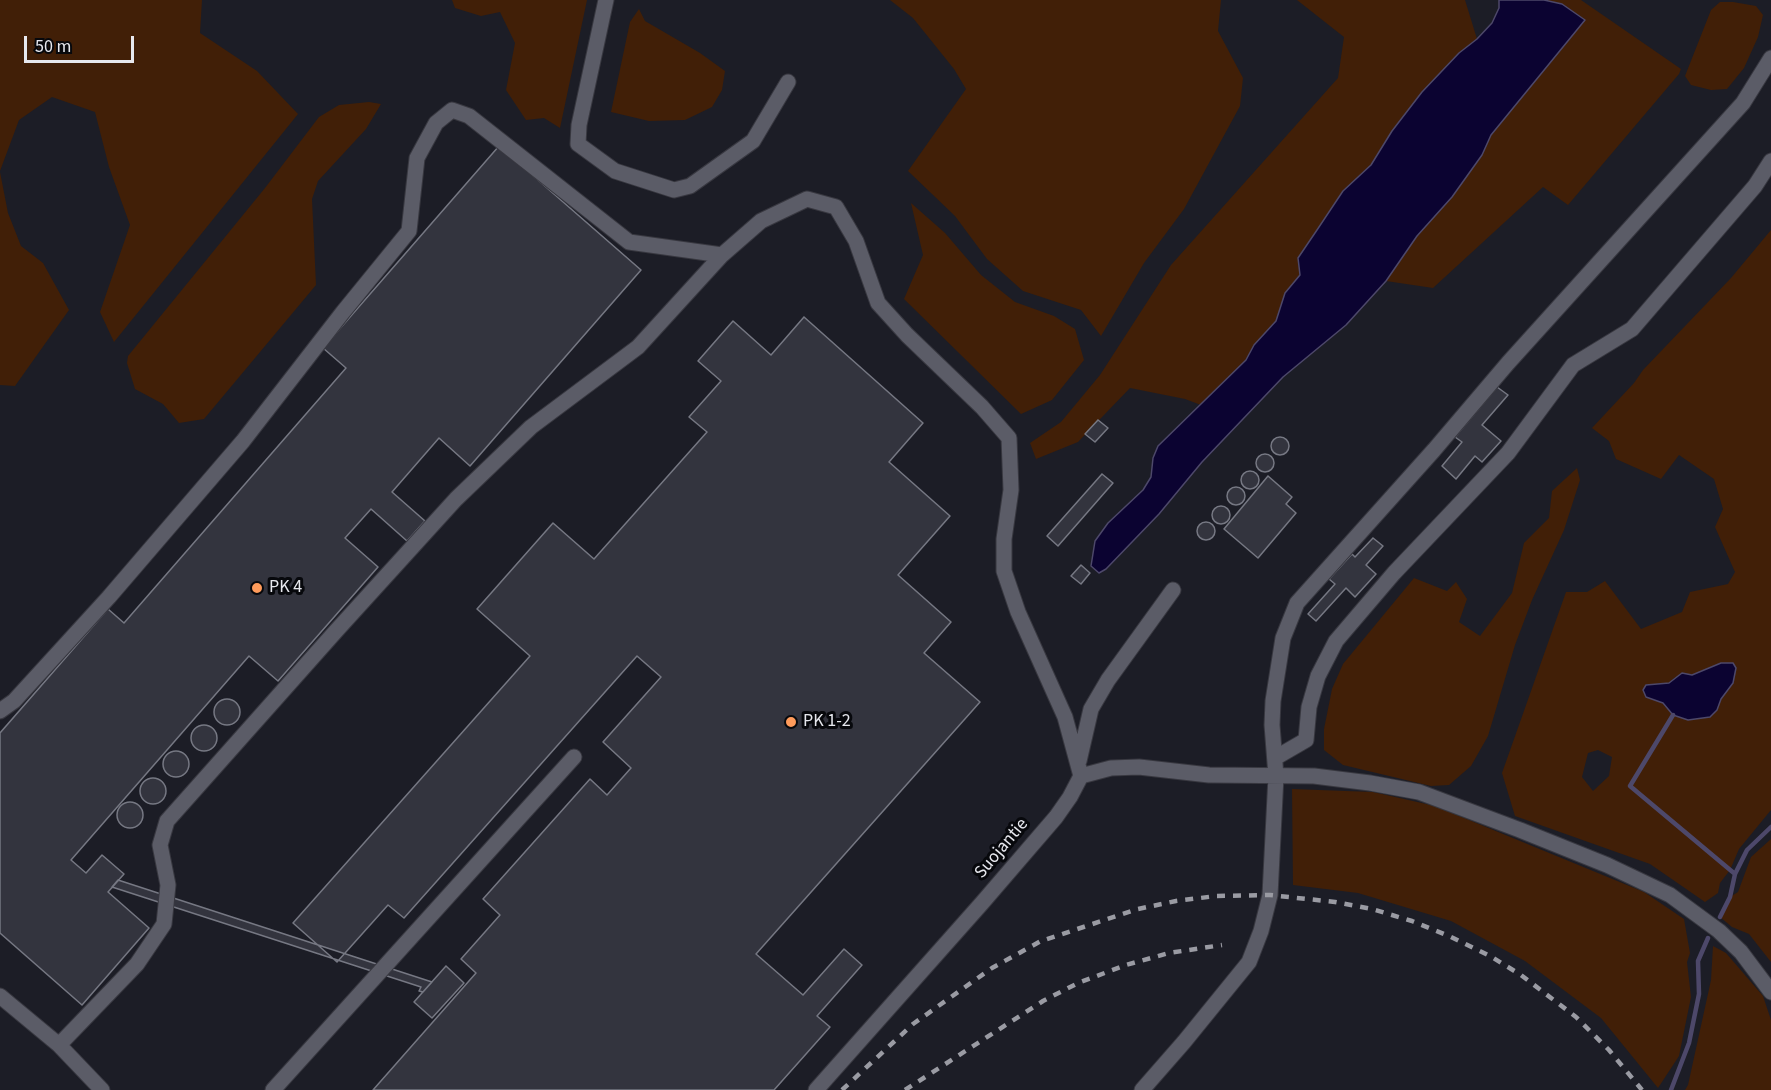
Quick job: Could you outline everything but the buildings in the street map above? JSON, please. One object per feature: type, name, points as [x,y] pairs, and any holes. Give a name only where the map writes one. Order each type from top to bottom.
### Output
[{"type":"lane","points":[[606,0],[579,124],[578,144],[615,171],[674,190],[690,186],[731,159],[753,141],[788,82]]},
{"type":"lane","points":[[1142,1090],[1249,962],[1262,931],[1270,895],[1276,776],[1272,725],[1273,701],[1283,638],[1297,603],[1434,450],[1508,363],[1743,103],[1771,58]]},
{"type":"lane","points":[[0,711],[14,701],[117,589],[243,441],[409,231],[417,158],[436,123],[452,110],[469,116],[629,242],[722,255]]},
{"type":"lane","points":[[1275,758],[1306,740],[1309,707],[1318,676],[1336,641],[1394,573],[1508,453],[1573,365],[1632,329],[1755,186],[1771,161]]},
{"type":"lane","points":[[59,1045],[137,964],[164,924],[168,885],[160,845],[167,822],[456,499],[531,427],[638,347],[722,255],[761,221],[807,199],[836,207],[856,241],[878,303],[982,407],[1009,438],[1011,490],[1004,539],[1004,571],[1018,612],[1059,704],[1079,771],[1139,767],[1209,775],[1314,776],[1419,792],[1607,865],[1670,895],[1719,931],[1741,952],[1771,992]]},
{"type":"lane","name":"Suojantie","points":[[816,1090],[982,903],[1070,797],[1079,771],[1091,709],[1108,680],[1173,590]]},
{"type":"lane","points":[[273,1090],[574,757]]},
{"type":"lane","points":[[0,996],[59,1045],[102,1090]]},
{"type":"shaded area","points":[[0,0],[202,0],[200,33],[257,71],[298,114],[114,342],[100,312],[130,225],[109,167],[95,112],[52,97],[19,120],[0,171]]},
{"type":"shaded area","points":[[452,0],[587,0],[560,128],[544,118],[526,120],[506,90],[515,43],[500,12],[481,16],[455,8]]},
{"type":"shaded area","points":[[890,0],[1221,0],[1218,31],[1243,78],[1240,106],[1184,209],[1144,263],[1101,336],[1081,310],[1023,291],[987,259],[955,216],[908,171],[966,89],[954,69],[913,18]]},
{"type":"shaded area","points":[[1297,0],[1465,0],[1477,39],[1459,53],[1422,92],[1392,131],[1371,165],[1343,191],[1317,230],[1300,275],[1285,293],[1276,321],[1254,345],[1246,360],[1201,405],[1185,399],[1130,388],[1078,442],[1036,459],[1030,443],[1061,422],[1100,375],[1171,265],[1338,78],[1344,37]]},
{"type":"shaded area","points":[[1499,0],[1544,0],[1562,4],[1585,20],[1491,135],[1482,155],[1452,197],[1417,236],[1386,281],[1346,325],[1283,377],[1202,462],[1159,514],[1106,569],[1099,573],[1091,566],[1095,541],[1108,523],[1143,490],[1151,477],[1153,458],[1158,446],[1246,360],[1254,345],[1276,321],[1285,293],[1300,275],[1298,258],[1343,191],[1371,165],[1392,131],[1422,92],[1459,53],[1492,23],[1499,8]]},
{"type":"shaded area","points":[[1544,0],[1581,0],[1681,69],[1679,74],[1568,205],[1543,187],[1433,288],[1386,281],[1417,236],[1452,197],[1482,155],[1491,135],[1576,30],[1562,4]]},
{"type":"shaded area","points":[[1720,2],[1756,6],[1763,15],[1758,37],[1744,68],[1727,89],[1711,90],[1691,85],[1685,76],[1711,10]]},
{"type":"shaded area","points":[[639,9],[645,21],[700,53],[725,71],[722,90],[712,107],[685,120],[649,121],[611,112],[630,22]]},
{"type":"shaded area","points":[[369,102],[381,104],[366,129],[318,181],[312,199],[316,285],[204,419],[179,423],[163,404],[135,389],[127,363],[128,356],[265,188],[319,117],[339,105]]},
{"type":"shaded area","points":[[0,172],[8,213],[21,246],[43,263],[69,310],[15,386],[0,385]]},
{"type":"shaded area","points":[[911,203],[945,233],[981,275],[1015,302],[1054,316],[1075,329],[1084,360],[1052,400],[1021,414],[904,299],[923,255]]},
{"type":"shaded area","points":[[1771,230],[1771,810],[1739,849],[1730,870],[1720,883],[1718,893],[1705,902],[1650,864],[1515,816],[1502,773],[1566,592],[1587,592],[1605,581],[1641,629],[1682,612],[1690,592],[1728,584],[1735,572],[1715,527],[1723,509],[1714,479],[1679,455],[1661,479],[1616,459],[1609,441],[1592,428],[1634,383],[1643,370],[1731,278]],"holes":[[[1721,663],[1733,683],[1721,699],[1717,710],[1673,715],[1646,685],[1669,683],[1674,678],[1692,675]],[[1598,750],[1612,757],[1609,776],[1593,791],[1582,777],[1588,753]]]},
{"type":"shaded area","points":[[1577,468],[1580,480],[1564,530],[1532,600],[1515,645],[1488,736],[1471,766],[1449,785],[1431,786],[1343,765],[1324,750],[1324,729],[1332,689],[1343,664],[1414,578],[1447,591],[1456,582],[1467,599],[1459,622],[1480,636],[1512,593],[1524,543],[1549,518],[1552,491]]},
{"type":"shaded area","points":[[1721,663],[1733,663],[1736,668],[1733,683],[1721,699],[1717,710],[1710,717],[1688,720],[1673,715],[1663,703],[1646,697],[1643,690],[1646,685],[1669,683],[1682,673],[1692,675]]},
{"type":"shaded area","points":[[1292,789],[1373,792],[1435,806],[1644,892],[1684,919],[1690,953],[1687,962],[1691,997],[1679,1056],[1658,1088],[1601,1018],[1525,961],[1451,921],[1358,893],[1293,885]]},
{"type":"shaded area","points":[[1771,839],[1771,962],[1749,934],[1732,927],[1720,917],[1730,897],[1738,892],[1751,857]]},
{"type":"shaded area","points":[[1713,946],[1726,953],[1763,996],[1771,1020],[1771,1090],[1685,1090],[1711,980]]},
{"type":"waterway","points":[[1673,715],[1630,786],[1735,874]]},
{"type":"waterway","points":[[1720,917],[1730,897],[1735,874],[1747,850],[1771,827]]},
{"type":"waterway","points":[[1671,1090],[1689,1043],[1699,994],[1698,961],[1708,938]]},
{"type":"railway","points":[[842,1090],[913,1024],[992,968],[1041,941],[1138,909],[1176,901],[1216,896],[1270,895],[1335,902],[1372,909],[1412,921],[1490,956],[1521,975],[1576,1017],[1609,1050],[1642,1090]]},
{"type":"railway","points":[[905,1090],[1043,1001],[1078,983],[1126,965],[1169,953],[1222,945]]},
{"type":"place","name":"PK 4","points":[[257,588]]},
{"type":"place","name":"PK 1-2","points":[[791,722]]}]
